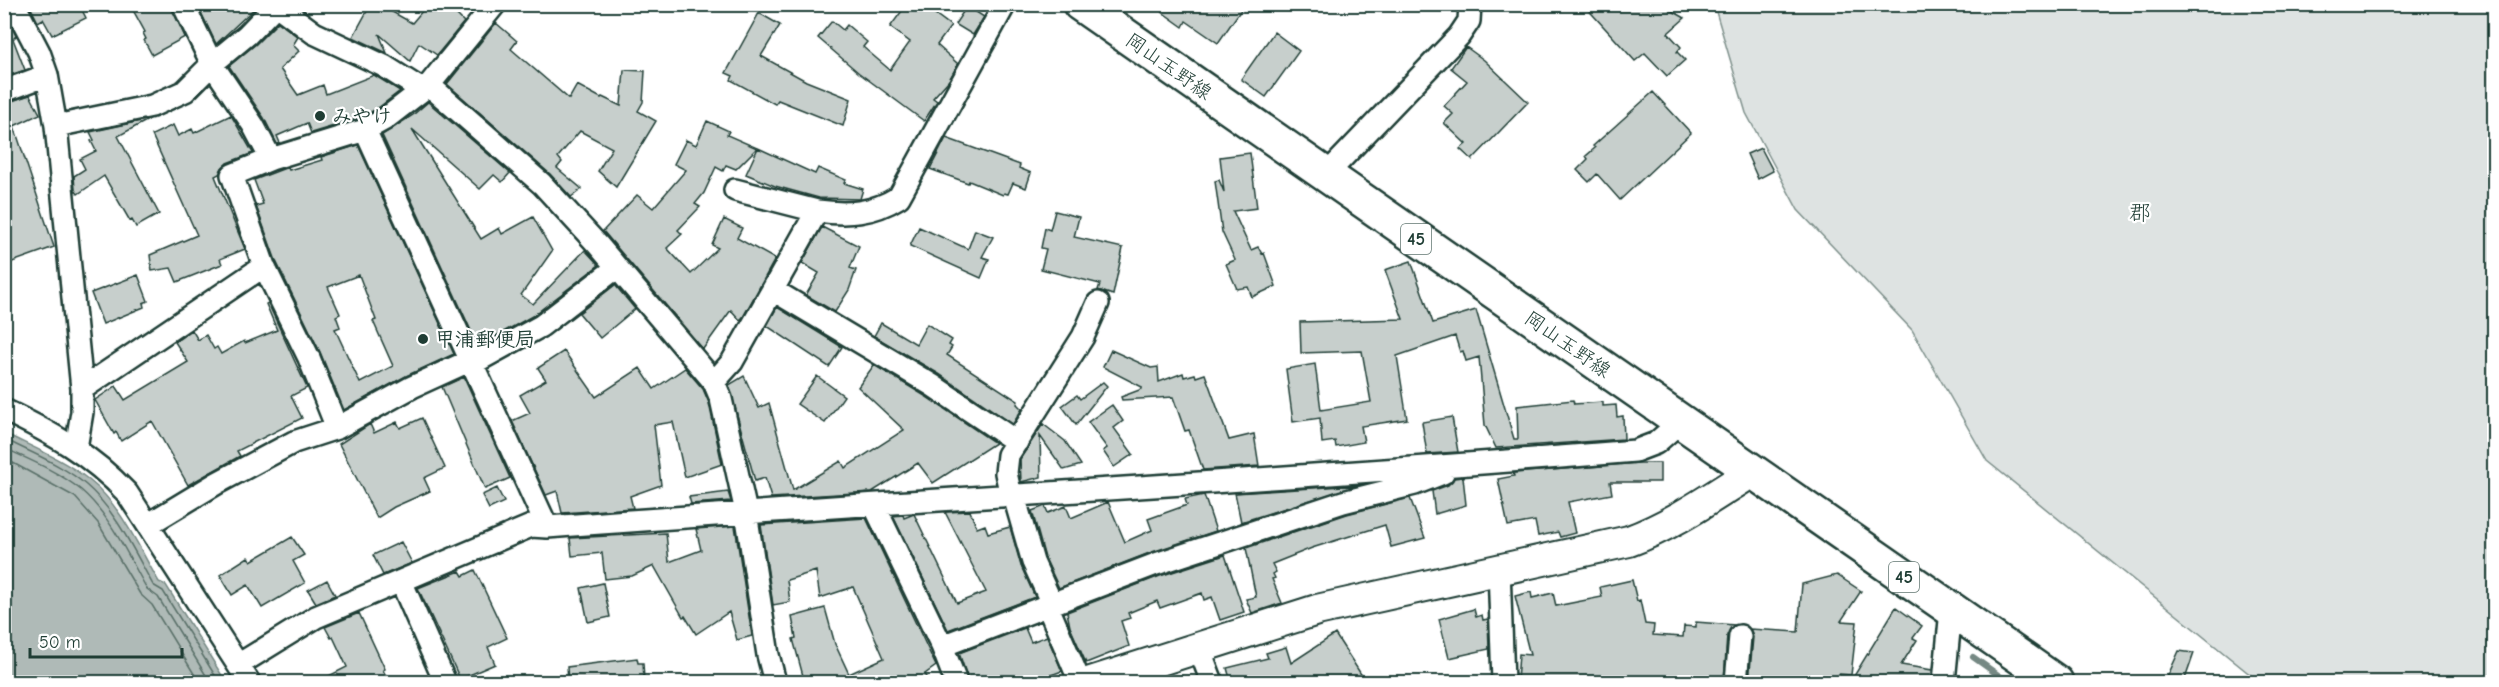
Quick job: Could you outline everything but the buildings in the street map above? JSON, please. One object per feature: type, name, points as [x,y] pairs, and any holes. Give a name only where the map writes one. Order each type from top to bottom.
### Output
[{"type":"main road","name":"岡山玉野線","points":[[1080,4],[2056,682]]},
{"type":"street","points":[[14,4],[39,52],[47,75],[56,126],[82,389],[82,412],[76,448]]},
{"type":"street","points":[[183,4],[212,64],[253,125],[271,159]]},
{"type":"street","points":[[337,428],[309,358],[264,266],[232,176],[271,159],[365,130],[385,119],[426,87],[495,4]]},
{"type":"street","points":[[735,190],[817,211],[844,215],[884,206],[899,197],[1005,4]]},
{"type":"street","points":[[1325,176],[1458,36],[1469,21],[1470,4]]},
{"type":"street","points":[[56,126],[152,106],[185,91],[212,64],[247,35],[275,5],[314,33],[426,87],[542,184],[714,382],[722,399],[746,512],[768,655],[775,682]]},
{"type":"street","points":[[4,91],[47,75]]},
{"type":"street","points":[[365,130],[547,527]]},
{"type":"street","points":[[714,382],[732,362],[817,211]]},
{"type":"street","points":[[82,389],[264,266]]},
{"type":"street","points":[[149,524],[217,483],[294,442],[337,428],[412,387],[470,361],[477,361],[541,326],[616,268]]},
{"type":"street","points":[[773,291],[932,385],[1017,442]]},
{"type":"street","points":[[1098,303],[1083,337],[1008,455],[1006,473],[1051,607],[1093,682],[1317,610],[1629,541],[1652,533],[1752,472]]},
{"type":"street","points":[[4,410],[76,448],[109,474],[127,493],[244,674],[316,617],[531,526],[547,527],[1012,496],[1635,451],[1656,443],[1680,422]]},
{"type":"street","points":[[942,646],[1051,607],[1156,564],[1343,502],[1415,484],[1460,465]]},
{"type":"street","points":[[874,505],[942,646],[956,682]]},
{"type":"street","points":[[1499,568],[1503,682]]},
{"type":"street","points":[[401,581],[445,682]]},
{"type":"street","points":[[1944,682],[1951,610]]},
{"type":"street","points":[[1736,682],[1740,636]]},
{"type":"street","points":[[1199,648],[1212,682]]},
{"type":"shaded area","points":[[1714,5],[2494,5],[2494,682],[2270,682],[2257,680],[1987,461],[1912,330],[1798,210],[1746,113]]},
{"type":"water","points":[[4,433],[70,466],[89,480],[111,502],[159,582],[166,585],[226,682],[5,682]]},
{"type":"waterway","points":[[1973,657],[2008,682]]},
{"type":"place","name":"みやけ","points":[[320,116]]},
{"type":"place","name":"甲浦郵便局","points":[[423,339]]},
{"type":"district","name":"郡","points":[[2140,212]]}]
